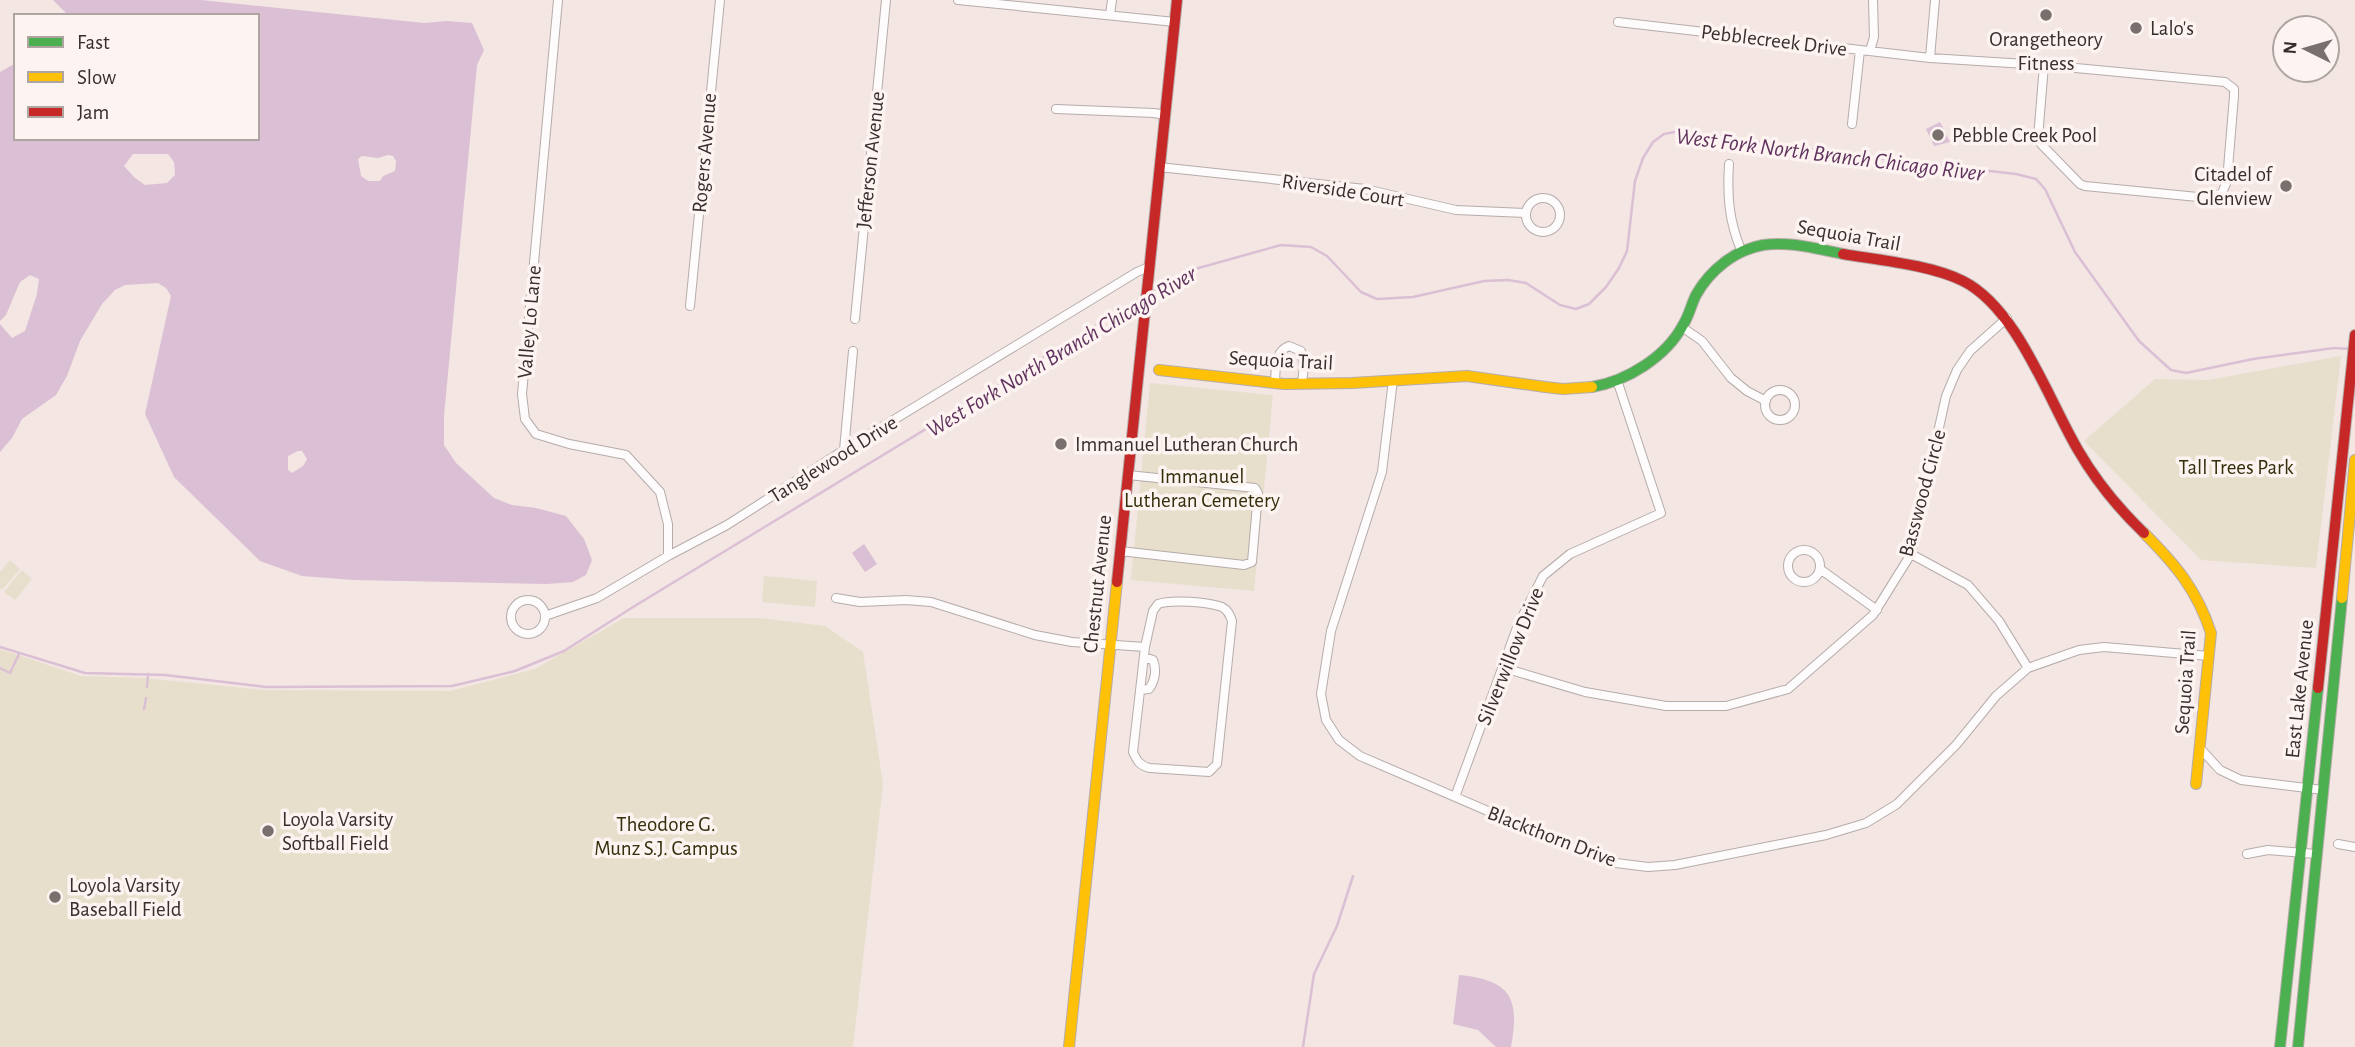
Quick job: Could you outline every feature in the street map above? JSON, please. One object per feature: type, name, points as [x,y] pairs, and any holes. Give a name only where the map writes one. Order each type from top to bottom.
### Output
[{"type":"street","name":"Valley Lo Lane","points":[[558,0],[522,394],[525,419],[536,434],[569,444],[626,455],[660,492],[668,524],[668,556]]},
{"type":"street","name":"Rogers Avenue","points":[[690,306],[720,0]]},
{"type":"street","name":"Jefferson Avenue","points":[[855,319],[886,0]]},
{"type":"street","points":[[958,0],[1175,22]]},
{"type":"street","points":[[1064,11],[1065,0]]},
{"type":"street","points":[[1110,15],[1112,0]]},
{"type":"street","name":"Chestnut Avenue","points":[[1069,1047],[1177,0]]},
{"type":"street","points":[[1870,51],[1874,37],[1873,0]]},
{"type":"street","points":[[1930,58],[1935,0]]},
{"type":"street","name":"Pebblecreek Drive","points":[[1618,22],[1930,58],[2044,65],[2225,82],[2230,85],[2234,96],[2225,189],[2218,197],[2208,198],[2080,184],[2040,144],[2038,138],[2044,65]]},
{"type":"street","points":[[1852,124],[1860,50]]},
{"type":"street","points":[[1056,109],[1165,115]]},
{"type":"street","points":[[1729,164],[1727,198],[1731,225],[1741,250]]},
{"type":"street","name":"Riverside Court","points":[[1160,167],[1365,189],[1456,210],[1525,213]]},
{"type":"street","name":"Riverside Court","points":[[1546,197],[1556,203],[1560,214],[1557,225],[1548,232],[1542,232],[1536,231],[1528,224],[1525,213],[1530,202],[1546,197]]},
{"type":"street","name":"Sequoia Trail","points":[[1159,370],[1302,384],[1470,376],[1539,388],[1568,390],[1617,380],[1658,355],[1682,327],[1697,294],[1710,274],[1741,250],[1775,243],[1791,244],[1950,274],[1987,297],[2007,318],[2075,445],[2106,493],[2181,570],[2207,613],[2211,633],[2196,784]]},
{"type":"street","name":"Tanglewood Drive","points":[[545,616],[597,597],[727,526],[844,450],[1149,267]]},
{"type":"street","name":"Basswood Circle","points":[[1504,668],[1585,692],[1666,706],[1726,706],[1788,689],[1877,610],[1911,554],[1946,396],[1957,370],[1970,351],[2007,318]]},
{"type":"street","points":[[1682,327],[1702,341],[1731,378],[1766,401]]},
{"type":"street","name":"East Lake Avenue","points":[[2280,1047],[2355,336]]},
{"type":"street","points":[[1275,382],[1277,357],[1280,351],[1289,346],[1301,351],[1304,365],[1302,384]]},
{"type":"street","points":[[844,450],[853,351]]},
{"type":"street","name":"Blackthorn Drive","points":[[1393,380],[1382,472],[1334,620],[1321,694],[1326,720],[1339,740],[1360,756],[1597,858],[1648,867],[1675,865],[1826,835],[1866,823],[1896,804],[1955,745],[1996,696],[2028,668],[2079,650],[2104,647],[2209,656]]},
{"type":"street","name":"Silverwillow Drive","points":[[1455,797],[1518,625],[1543,576],[1570,554],[1661,513],[1617,380]]},
{"type":"street","name":"East Lake Avenue","points":[[2298,1047],[2355,460]]},
{"type":"street","points":[[1120,551],[1244,565],[1252,562],[1258,493],[1255,488],[1128,475]]},
{"type":"street","points":[[1820,569],[1814,579],[1804,583],[1794,579],[1788,564],[1793,554],[1807,550],[1816,555],[1820,569],[1877,610]]},
{"type":"street","points":[[1911,554],[1968,585],[1999,621],[2028,668]]},
{"type":"street","points":[[836,598],[860,602],[931,602],[1035,635],[1072,642],[1145,647]]},
{"type":"street","name":"Tanglewood Drive","points":[[528,600],[538,604],[545,616],[541,629],[531,635],[520,633],[510,618],[517,603],[528,600]]},
{"type":"street","points":[[1166,601],[1222,608],[1230,614],[1232,621],[1223,723],[1215,768],[1204,773],[1150,768],[1137,761],[1133,752],[1145,647],[1153,611],[1158,604],[1166,601]]},
{"type":"street","points":[[1140,690],[1149,689],[1156,671],[1153,660],[1144,657]]},
{"type":"street","points":[[2200,748],[2220,770],[2241,779],[2323,790]]},
{"type":"street","points":[[2338,844],[2355,847]]},
{"type":"street","points":[[2247,854],[2268,850],[2316,854]]},
{"type":"green space","name":"Tall Trees Park","points":[[2341,356],[2316,568],[2201,560],[2084,441],[2155,379],[2208,380]]},
{"type":"green space","name":"Immanuel Lutheran Cemetery","points":[[1150,383],[1273,395],[1254,591],[1131,580]]},
{"type":"green space","points":[[10,560],[20,569],[2,590],[0,572]]},
{"type":"green space","points":[[22,570],[32,579],[15,600],[4,592]]},
{"type":"green space","points":[[764,576],[817,581],[815,607],[762,602]]},
{"type":"green space","name":"Theodore G. Munz S.J. Campus","points":[[624,618],[759,618],[825,626],[863,652],[883,784],[853,1047],[0,1047],[0,649],[81,676],[144,678],[263,690],[450,691],[535,669]]},
{"type":"shaded area","points":[[53,0],[201,0],[424,23],[472,23],[484,50],[477,65],[444,416],[444,445],[456,463],[494,498],[512,505],[566,516],[584,539],[592,560],[586,575],[573,582],[547,584],[354,580],[302,576],[260,561],[174,477],[145,414],[171,296],[166,288],[158,283],[125,285],[115,290],[102,304],[80,341],[67,376],[56,395],[22,419],[12,438],[0,452],[0,324],[12,338],[25,331],[39,279],[30,275],[20,282],[6,315],[0,321],[0,72],[14,64],[14,140],[259,140],[259,14],[67,14]],"holes":[[[133,154],[168,154],[174,162],[175,175],[167,183],[145,185],[124,166]],[[362,156],[393,156],[396,161],[395,171],[383,176],[380,181],[368,181],[361,176],[358,159]],[[302,451],[307,459],[303,466],[292,473],[288,470],[288,456]]]},
{"type":"shaded area","name":"Pebble Creek Pool","points":[[1940,122],[1950,142],[1934,146],[1926,129]]},
{"type":"shaded area","points":[[864,544],[877,564],[865,572],[852,553]]},
{"type":"shaded area","points":[[1459,975],[1490,981],[1508,995],[1514,1016],[1511,1047],[1496,1047],[1478,1030],[1453,1024]]},
{"type":"waterway","name":"West Fork North Branch Chicago River","points":[[1152,292],[1188,271],[1281,245],[1311,247],[1327,256],[1361,292],[1377,299],[1413,297],[1484,281],[1508,280],[1526,283],[1560,305],[1576,309],[1589,304],[1606,287],[1627,251],[1635,181],[1643,158],[1653,142],[1664,134],[1680,131],[2016,174],[2036,179],[2045,189],[2075,252],[2139,341],[2171,370],[2186,373],[2253,359],[2334,348],[2351,349]]},
{"type":"waterway","name":"West Fork North Branch Chicago River","points":[[0,647],[85,673],[165,675],[266,687],[452,686],[515,671],[564,651],[1143,297]]},
{"type":"waterway","points":[[0,668],[10,673],[19,654]]},
{"type":"waterway","points":[[147,687],[148,674]]},
{"type":"waterway","points":[[144,709],[146,698]]},
{"type":"waterway","points":[[1303,1047],[1314,974],[1337,926],[1353,876]]},
{"type":"traffic: fast","points":[[1592,387],[1632,373],[1667,347],[1685,322],[1696,295],[1708,277],[1733,256],[1773,244],[1803,246],[1843,254]]},
{"type":"traffic: fast","points":[[2298,1047],[2342,598]]},
{"type":"traffic: fast","points":[[2280,1047],[2318,688]]},
{"type":"traffic: slow","points":[[1159,370],[1284,384],[1467,376],[1563,389],[1592,387]]},
{"type":"traffic: slow","points":[[2342,598],[2355,460]]},
{"type":"traffic: slow","points":[[2144,533],[2184,579],[2199,604],[2211,633],[2196,784]]},
{"type":"traffic: slow","points":[[1069,1047],[1117,582]]},
{"type":"traffic: jam","points":[[1117,582],[1177,0]]},
{"type":"traffic: jam","points":[[1843,254],[1950,275],[1982,294],[2000,312],[2030,356],[2092,473],[2116,504],[2144,533]]},
{"type":"traffic: jam","points":[[2318,688],[2355,335]]},
{"type":"place","name":"Orangetheory Fitness","points":[[2046,15]]},
{"type":"place","name":"Lalo's","points":[[2136,28]]},
{"type":"place","name":"Pebble Creek Pool","points":[[1938,135]]},
{"type":"place","name":"Citadel of Glenview","points":[[2286,186]]},
{"type":"place","name":"Immanuel Lutheran Church","points":[[1061,444]]},
{"type":"place","name":"Loyola Varsity Softball Field","points":[[268,831]]},
{"type":"place","name":"Loyola Varsity Baseball Field","points":[[55,897]]}]
